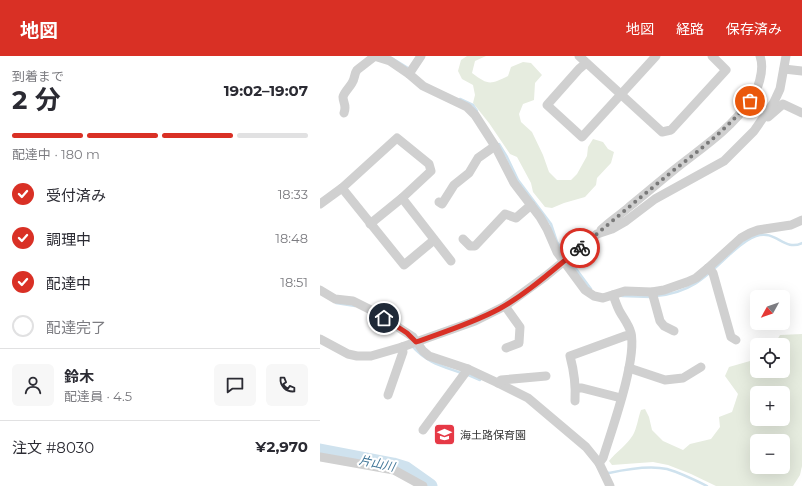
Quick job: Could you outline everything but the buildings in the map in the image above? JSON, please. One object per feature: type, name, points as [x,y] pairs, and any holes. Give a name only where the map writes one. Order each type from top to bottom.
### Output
[{"type":"street","points":[[344,113],[346,105],[343,98],[344,94],[352,84],[355,78],[355,73],[374,56],[390,61],[423,86],[467,107],[475,115],[495,146],[514,183],[547,229],[557,252],[585,290],[594,296],[603,298],[625,291],[652,292],[664,290],[687,282],[696,278],[741,238],[750,233],[758,230],[791,224],[802,220]]},
{"type":"street","points":[[409,74],[421,56]]},
{"type":"street","points":[[579,56],[662,132],[671,130],[726,70],[712,56]]},
{"type":"street","points":[[320,339],[348,354],[357,356],[371,356],[402,348],[476,321],[505,306],[546,276],[597,234],[604,226],[724,130],[750,101],[762,72],[760,56]]},
{"type":"street","points":[[597,234],[612,229],[626,221],[655,199],[724,161],[754,131],[764,118],[777,95],[786,56]]},
{"type":"street","points":[[586,63],[547,105],[582,137],[651,58]]},
{"type":"street","points":[[784,68],[802,71]]},
{"type":"street","points":[[764,118],[766,119],[783,104],[802,113]]},
{"type":"street","points":[[320,204],[342,188],[397,138],[429,164],[431,171],[402,198],[370,224]]},
{"type":"street","points":[[439,202],[442,204],[454,185],[469,173],[478,158],[495,146]]},
{"type":"street","points":[[342,188],[404,265],[434,240]]},
{"type":"street","points":[[402,198],[451,261]]},
{"type":"street","points":[[463,239],[470,246],[475,246],[505,214],[516,218],[531,205]]},
{"type":"street","points":[[708,268],[713,274],[730,338],[736,340]]},
{"type":"street","points":[[320,290],[335,298],[361,304],[407,333],[429,356],[468,369],[533,402],[586,447],[599,463],[610,486]]},
{"type":"street","points":[[652,292],[660,321],[664,326],[674,331]]},
{"type":"street","points":[[599,463],[603,458],[621,398],[629,368],[632,341],[626,321],[613,295]]},
{"type":"street","points":[[505,306],[520,327],[519,343],[506,348]]},
{"type":"street","points":[[575,401],[576,388],[570,356],[631,335]]},
{"type":"street","points":[[388,395],[403,352],[402,348]]},
{"type":"street","points":[[629,368],[666,380],[683,378],[701,367]]},
{"type":"street","points":[[423,430],[468,369]]},
{"type":"street","points":[[498,383],[501,380],[546,376]]},
{"type":"street","points":[[576,388],[582,388],[621,398]]},
{"type":"street","points":[[320,457],[394,470],[424,486]]},
{"type":"shaded area","points":[[467,56],[486,56],[475,61],[472,73],[486,82],[497,81],[508,76],[511,67],[523,62],[531,63],[542,75],[535,83],[534,100],[523,104],[519,114],[521,122],[532,132],[549,172],[557,180],[571,180],[577,174],[587,156],[588,147],[593,139],[603,142],[608,149],[614,152],[611,163],[597,178],[596,185],[585,197],[552,208],[545,207],[533,192],[531,183],[517,157],[510,154],[489,123],[473,103],[475,95],[473,85],[462,79],[458,71],[461,60]]},
{"type":"shaded area","points":[[802,334],[802,466],[800,475],[793,486],[716,486],[668,465],[653,462],[612,465],[609,461],[633,435],[641,410],[645,409],[649,417],[652,430],[663,441],[683,450],[690,444],[711,439],[720,427],[719,417],[732,412],[738,394],[725,376],[729,367],[750,361],[750,378],[790,378],[790,338],[778,338],[780,335]]},
{"type":"waterway","points":[[390,57],[408,68]]},
{"type":"waterway","points":[[460,99],[473,105],[477,111]]},
{"type":"waterway","points":[[499,144],[518,180],[551,224],[557,242],[591,289]]},
{"type":"waterway","points":[[656,296],[678,292],[688,288],[712,271],[742,244],[756,236],[769,235],[790,245],[802,243]]},
{"type":"waterway","points":[[622,296],[651,297]]},
{"type":"waterway","points":[[336,303],[355,306]]},
{"type":"waterway","points":[[412,346],[429,360],[461,373]]},
{"type":"waterway","points":[[466,374],[480,380]]},
{"type":"waterway","name":"片山川","points":[[320,451],[393,465],[406,469],[430,486]]},
{"type":"waterway","points":[[607,472],[609,473],[653,467],[677,472],[707,486]]},
{"type":"way so far","points":[[580,248],[604,226],[616,218],[724,130],[750,101]]},
{"type":"place","name":"海土路保育園","points":[[445,435]]},
{"type":"route","points":[[384,318],[413,337],[416,342],[476,321],[505,306],[546,276],[580,248]]}]
